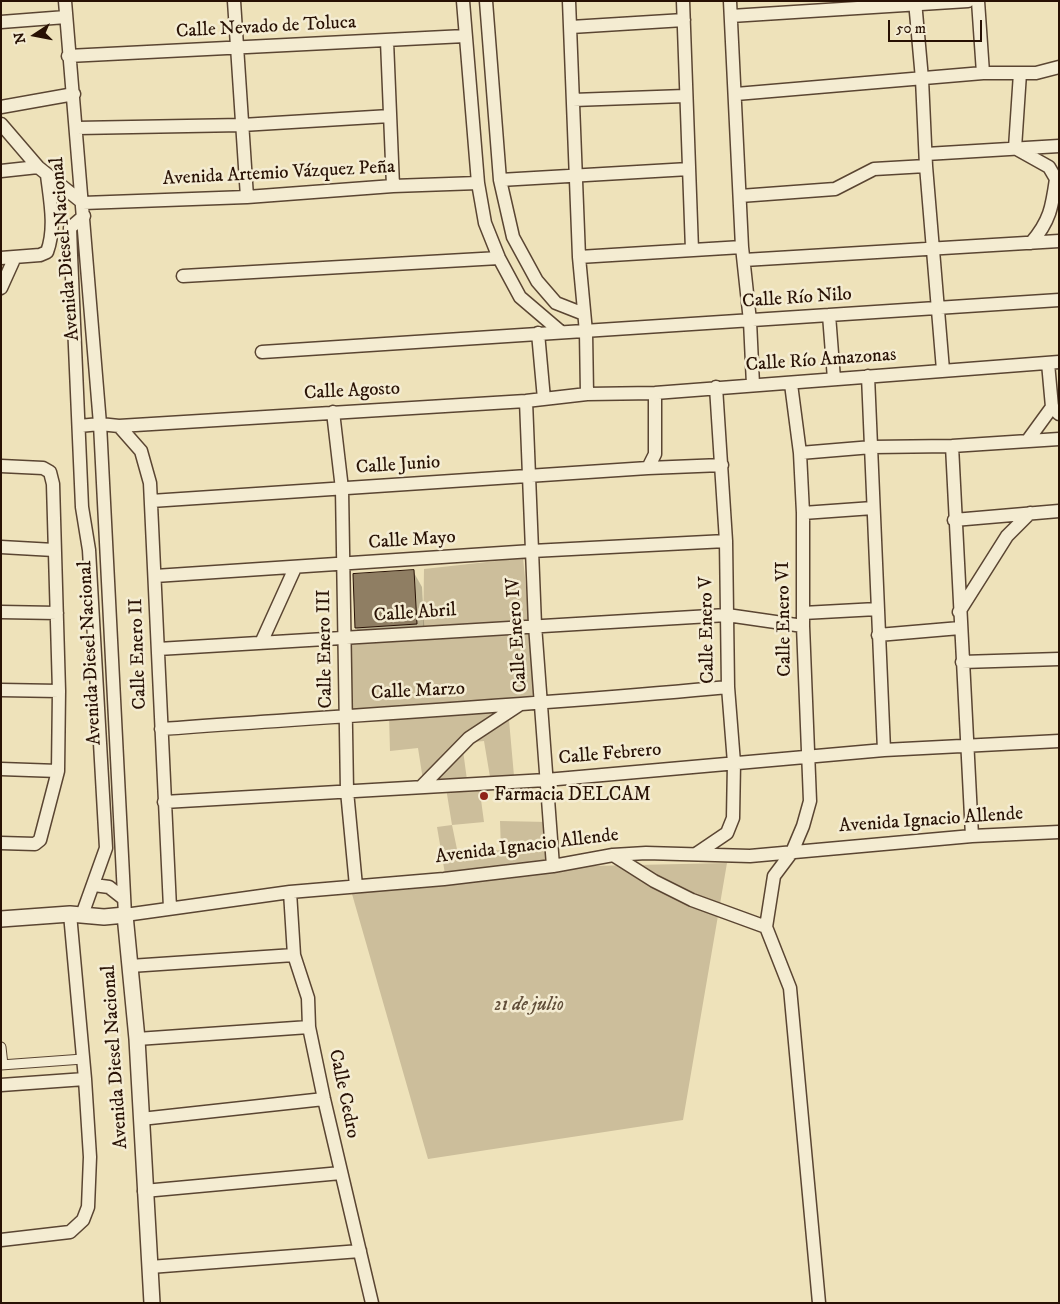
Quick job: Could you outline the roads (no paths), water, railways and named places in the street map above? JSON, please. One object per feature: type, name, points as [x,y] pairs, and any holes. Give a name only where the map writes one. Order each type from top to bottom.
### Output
[{"type":"street","name":"Avenida Diesel Nacional","points":[[66,1],[68,56],[77,128],[78,165],[83,203],[100,424],[123,898],[137,1039],[144,1191],[152,1303]]},
{"type":"street","points":[[234,1],[247,197]]},
{"type":"street","points":[[463,1],[478,183],[485,223],[499,258],[520,297],[561,332]]},
{"type":"street","points":[[486,1],[500,180],[513,237],[537,281],[556,303],[584,314]]},
{"type":"street","points":[[569,1],[572,27],[572,100],[578,176],[580,257],[586,332],[587,394]]},
{"type":"street","points":[[683,1],[692,250]]},
{"type":"street","points":[[730,1],[743,254],[750,320],[753,385]]},
{"type":"street","points":[[731,16],[968,1]]},
{"type":"street","points":[[978,1],[983,73]]},
{"type":"street","points":[[915,3],[943,370]]},
{"type":"street","points":[[1,22],[66,16]]},
{"type":"street","points":[[572,27],[684,20]]},
{"type":"street","name":"Calle Nevado de Toluca","points":[[68,56],[465,36]]},
{"type":"street","points":[[387,41],[393,186]]},
{"type":"street","points":[[736,94],[983,73],[1036,73],[1059,67]]},
{"type":"street","points":[[1015,148],[1020,73]]},
{"type":"street","points":[[1,107],[74,94]]},
{"type":"street","points":[[572,100],[685,96]]},
{"type":"street","points":[[77,128],[242,125],[390,116]]},
{"type":"street","points":[[1,124],[42,171],[83,203]]},
{"type":"street","points":[[740,196],[834,189],[874,168],[1015,148],[1059,146]]},
{"type":"street","points":[[1015,148],[1050,167],[1057,179],[1052,205],[1044,228],[1031,243]]},
{"type":"street","points":[[500,180],[689,169]]},
{"type":"street","points":[[1,171],[42,171]]},
{"type":"street","points":[[1,258],[40,255],[47,252],[51,241],[51,213],[42,171]]},
{"type":"street","name":"Avenida Artemio Vázquez Peña","points":[[83,203],[247,197],[393,186],[478,183]]},
{"type":"street","points":[[1,1240],[70,1232],[82,1220],[88,1207],[90,1157],[76,915],[94,885],[106,848],[89,550],[82,507],[70,228],[84,216]]},
{"type":"street","points":[[580,257],[692,250],[743,254],[933,249],[1059,241]]},
{"type":"street","points":[[1,288],[15,257]]},
{"type":"street","points":[[183,276],[499,258]]},
{"type":"street","name":"Calle Río Nilo","points":[[262,352],[1059,300]]},
{"type":"street","points":[[829,315],[834,379]]},
{"type":"street","points":[[538,333],[544,399]]},
{"type":"street","points":[[1028,440],[1055,410],[1053,362]]},
{"type":"street","name":"Calle Río Amazonas","points":[[587,394],[654,393],[716,387],[792,384],[868,376],[1053,362]]},
{"type":"street","points":[[868,376],[884,750]]},
{"type":"street","name":"Calle Enero VI","points":[[766,927],[774,876],[792,852],[804,826],[810,801],[803,626],[803,513],[800,453],[792,384]]},
{"type":"street","name":"Calle Enero V","points":[[696,854],[726,833],[733,818],[734,764],[728,687],[726,541],[716,387]]},
{"type":"street","points":[[648,468],[655,454],[654,393]]},
{"type":"street","name":"Calle Agosto","points":[[119,426],[526,401],[587,394]]},
{"type":"street","name":"Calle Enero IV","points":[[526,401],[535,626],[553,866]]},
{"type":"street","name":"Calle Enero III","points":[[333,412],[342,489],[347,791],[356,886]]},
{"type":"street","points":[[79,426],[100,424],[119,426]]},
{"type":"street","name":"Calle Enero II","points":[[119,426],[141,451],[150,483],[170,908]]},
{"type":"street","points":[[800,453],[872,447],[952,446],[1059,439]]},
{"type":"street","points":[[952,446],[954,520],[972,836]]},
{"type":"street","name":"Calle Junio","points":[[151,501],[648,468],[722,465]]},
{"type":"street","points":[[1,466],[43,468],[50,472],[59,691],[58,771],[40,840],[35,844],[1,843]]},
{"type":"street","points":[[803,513],[873,508]]},
{"type":"street","points":[[954,520],[1059,511]]},
{"type":"street","points":[[959,612],[1007,536],[1030,513]]},
{"type":"street","name":"Calle Mayo","points":[[155,576],[532,551],[726,541]]},
{"type":"street","points":[[1,547],[54,550]]},
{"type":"street","points":[[261,643],[295,568]]},
{"type":"street","points":[[803,613],[877,609]]},
{"type":"street","points":[[1,612],[57,612]]},
{"type":"street","name":"Calle Abril","points":[[158,649],[727,615],[803,626]]},
{"type":"street","points":[[878,635],[960,628]]},
{"type":"street","points":[[962,662],[1059,659]]},
{"type":"street","name":"Calle Marzo","points":[[161,729],[519,705],[728,687]]},
{"type":"street","points":[[1,690],[59,691]]},
{"type":"street","points":[[422,786],[469,738],[519,705]]},
{"type":"street","name":"Calle Febrero","points":[[164,802],[546,780],[734,764],[808,755],[1059,741]]},
{"type":"street","points":[[1,769],[58,771]]},
{"type":"street","name":"Avenida Ignacio Allende","points":[[1,920],[76,915],[104,917],[290,892],[444,879],[553,866],[613,855],[696,854],[750,856],[972,836],[1059,832]]},
{"type":"street","points":[[613,855],[654,881],[692,900],[766,927],[790,988],[819,1303]]},
{"type":"street","points":[[94,885],[109,886],[123,898]]},
{"type":"street","name":"Calle Cedro","points":[[290,892],[294,955],[308,998],[309,1027],[324,1099],[372,1303]]},
{"type":"street","points":[[130,966],[294,955]]},
{"type":"street","points":[[137,1039],[309,1027]]},
{"type":"street","points":[[1,1047],[2,1065],[83,1058]]},
{"type":"street","points":[[1,1085],[85,1079]]},
{"type":"street","points":[[141,1119],[324,1099]]},
{"type":"street","points":[[144,1191],[341,1173]]},
{"type":"street","points":[[150,1267],[360,1251]]},
{"type":"place","name":"Farmacia DELCAM","points":[[484,796]]},
{"type":"park label","name":"21 de julio","points":[[529,1006]]}]
